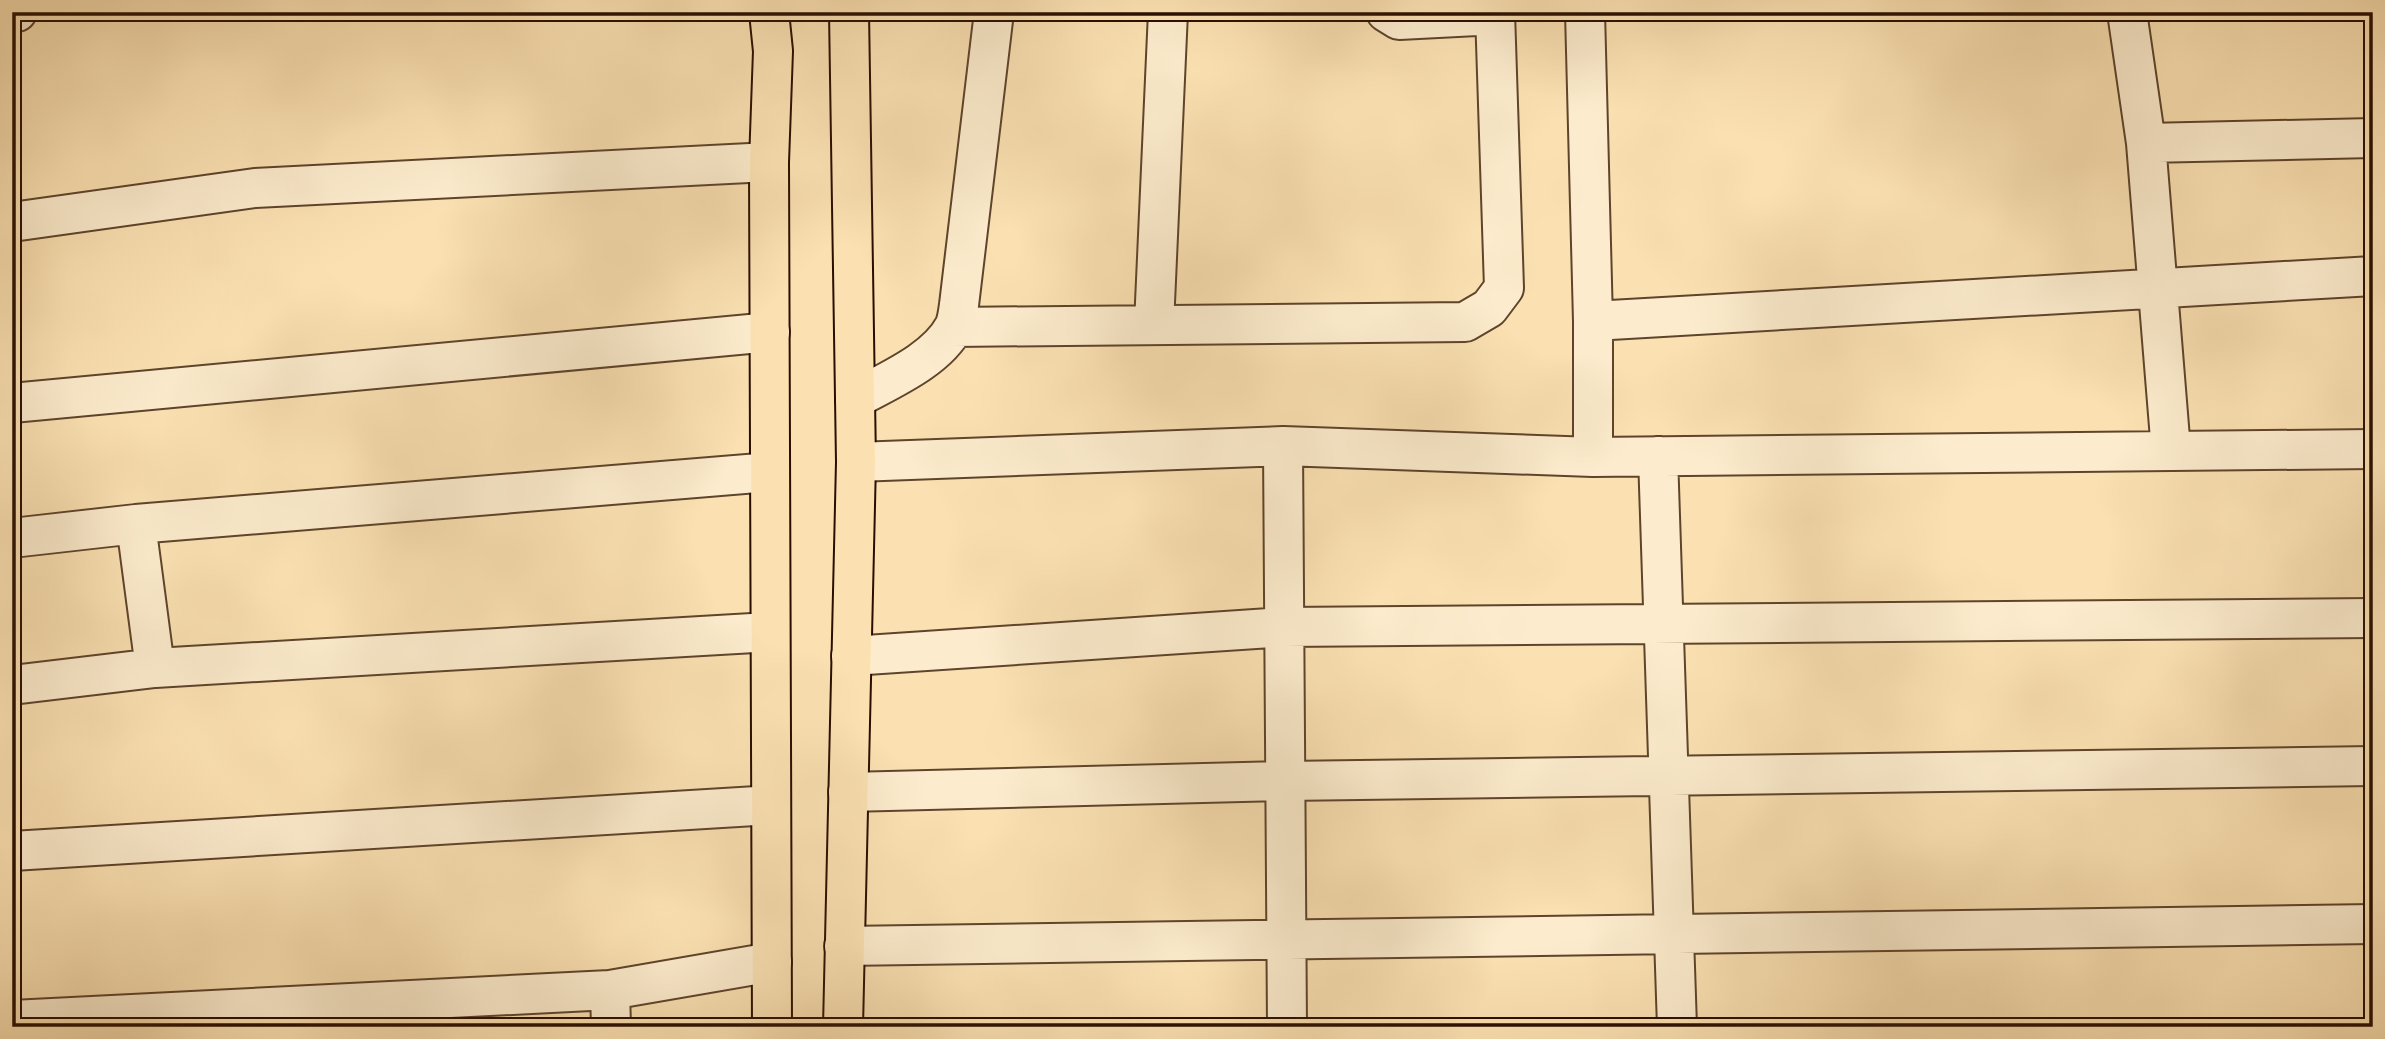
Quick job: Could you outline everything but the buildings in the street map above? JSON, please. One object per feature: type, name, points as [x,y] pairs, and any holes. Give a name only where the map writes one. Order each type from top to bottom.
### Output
[{"type":"highway","points":[[761,12],[772,51]]},
{"type":"highway","points":[[769,12],[772,51],[769,162],[772,1027]]},
{"type":"highway","points":[[843,1027],[856,462],[849,12]]},
{"type":"street","points":[[855,399],[914,365],[935,349],[954,327],[959,305],[994,12]]},
{"type":"street","points":[[1154,325],[1168,12]]},
{"type":"street","points":[[954,327],[1465,321],[1489,309],[1504,288],[1496,13],[1399,20],[1386,12]]},
{"type":"street","points":[[1585,12],[1593,321],[1592,457]]},
{"type":"street","points":[[2127,12],[2146,143],[2171,451]]},
{"type":"street","points":[[2146,143],[2373,138]]},
{"type":"street","points":[[12,222],[255,188],[769,162]]},
{"type":"street","points":[[1593,321],[2373,276]]},
{"type":"street","points":[[12,403],[770,332]]},
{"type":"street","points":[[856,462],[1283,446],[1592,457],[2373,449]]},
{"type":"street","points":[[1283,446],[1287,1027]]},
{"type":"street","points":[[1658,456],[1677,1027]]},
{"type":"street","points":[[12,538],[136,524],[771,472]]},
{"type":"street","points":[[136,524],[155,668]]},
{"type":"street","points":[[851,656],[1284,628],[2373,618]]},
{"type":"street","points":[[12,685],[155,668],[770,632]]},
{"type":"street","points":[[848,792],[1285,780],[2373,766]]},
{"type":"street","points":[[12,851],[771,805]]},
{"type":"street","points":[[844,946],[1287,937],[2373,924]]},
{"type":"street","points":[[12,1020],[610,1009],[772,962]]}]
